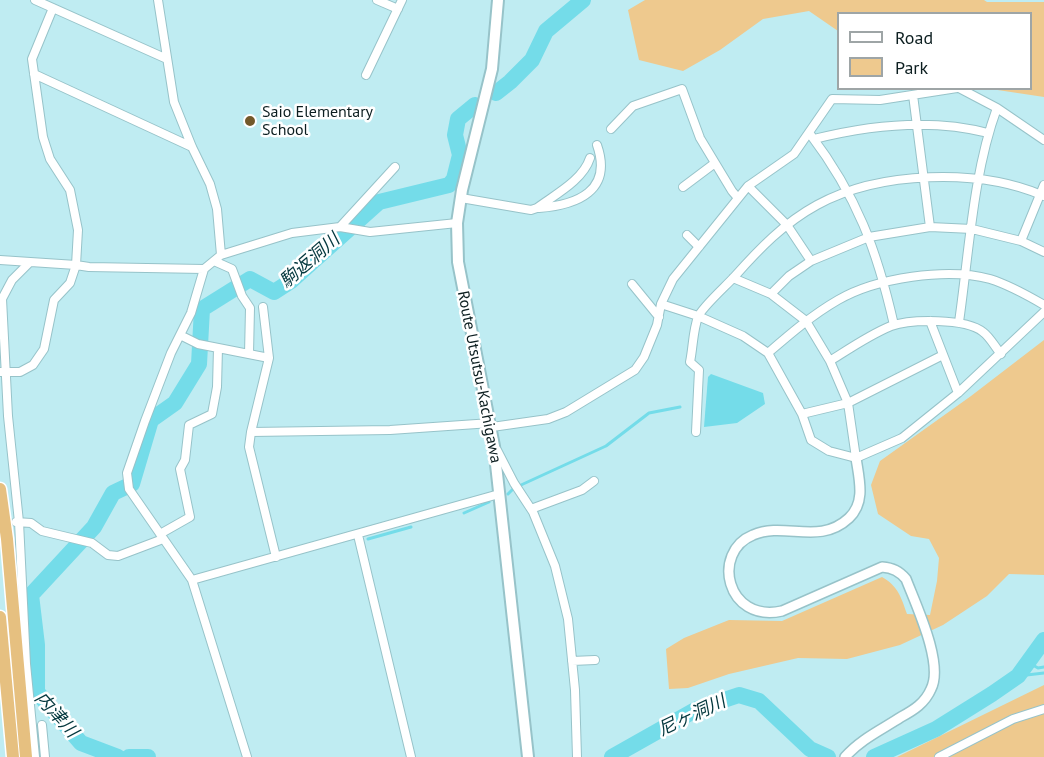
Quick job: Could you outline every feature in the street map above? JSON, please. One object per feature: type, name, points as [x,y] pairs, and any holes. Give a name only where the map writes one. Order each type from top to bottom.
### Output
[{"type":"highway","points":[[0,489],[7,539],[6,694],[13,757]]},
{"type":"highway","points":[[0,618],[7,627],[22,706],[26,757]]},
{"type":"main road","name":"Route Utsutsu-Kachigawa","points":[[498,0],[492,69],[457,223],[458,262],[494,446],[528,757]]},
{"type":"street","points":[[34,0],[167,59]]},
{"type":"street","points":[[158,0],[174,102],[217,209],[218,258]]},
{"type":"street","points":[[377,0],[398,9]]},
{"type":"street","points":[[366,75],[402,0]]},
{"type":"street","points":[[3,372],[20,372],[33,365],[44,349],[54,300],[70,284],[76,265],[78,230],[70,190],[50,159],[43,137],[32,59],[53,8]]},
{"type":"street","points":[[34,74],[192,147]]},
{"type":"street","points":[[611,129],[633,106],[682,88],[700,138],[738,198]]},
{"type":"street","points":[[251,432],[390,430],[491,425],[548,419],[566,412],[635,370],[644,357],[673,279],[748,186],[794,154],[812,136],[832,99],[871,100],[945,90]]},
{"type":"street","points":[[962,90],[997,108],[1044,140]]},
{"type":"street","points":[[913,95],[915,125],[930,227]]},
{"type":"street","points":[[959,322],[979,180],[988,133],[997,108]]},
{"type":"street","points":[[812,136],[868,128],[915,125],[963,127],[988,133]]},
{"type":"street","points":[[812,136],[833,164],[849,192],[869,237],[884,282],[894,325]]},
{"type":"street","points":[[461,198],[531,210],[579,200],[589,194],[596,184],[601,164],[597,145]]},
{"type":"street","points":[[537,208],[586,169],[590,158]]},
{"type":"street","points":[[683,186],[715,163]]},
{"type":"street","points":[[340,227],[395,167]]},
{"type":"street","points":[[696,432],[699,370],[690,362],[698,316],[760,247],[787,225],[818,204],[887,181],[950,177],[1010,184],[1042,195]]},
{"type":"street","points":[[1021,242],[1042,195],[1044,185]]},
{"type":"street","points":[[748,186],[787,225],[811,261]]},
{"type":"street","points":[[247,757],[192,580],[129,489],[128,474],[148,411],[191,313],[204,269],[218,258],[292,233],[340,227],[370,232],[457,223]]},
{"type":"street","points":[[771,294],[789,276],[811,261],[869,237],[930,227],[972,229],[1021,242],[1044,252]]},
{"type":"street","points":[[687,235],[699,247]]},
{"type":"street","points":[[218,258],[232,269],[242,296],[250,308],[249,354]]},
{"type":"street","points":[[0,260],[89,267],[204,269]]},
{"type":"street","points":[[29,263],[12,280],[2,299],[3,372],[35,757]]},
{"type":"street","points":[[768,353],[806,321],[840,299],[884,282],[927,274],[989,279],[1023,293],[1044,305]]},
{"type":"street","points":[[733,278],[771,294],[806,321],[830,361],[848,403],[861,495],[851,516],[831,530],[767,531],[751,535],[730,561],[730,585],[743,603],[751,609],[772,613],[782,611],[882,567],[891,568],[906,579],[934,656],[933,687],[918,707],[871,735],[848,754]]},
{"type":"street","points":[[632,284],[659,317]]},
{"type":"street","points":[[662,304],[698,316],[743,336],[768,353],[802,414],[811,440],[829,452],[856,458],[902,438],[958,393],[1044,312]]},
{"type":"street","points":[[263,307],[269,358],[249,447],[276,557]]},
{"type":"street","points":[[930,321],[958,393]]},
{"type":"street","points":[[830,361],[869,336],[894,325],[930,321],[959,322],[982,331],[1001,354]]},
{"type":"street","points":[[180,335],[198,344],[269,358]]},
{"type":"street","points":[[17,522],[31,523],[42,531],[92,543],[108,555],[118,556],[161,536],[190,517],[180,469],[185,460],[189,425],[212,414],[217,387],[217,348]]},
{"type":"street","points":[[802,414],[848,403],[943,355]]},
{"type":"street","points":[[494,446],[531,509],[555,566],[568,619],[577,757]]},
{"type":"street","points":[[531,509],[582,490],[594,481]]},
{"type":"street","points":[[192,580],[498,494]]},
{"type":"street","points":[[358,535],[411,757]]},
{"type":"street","points":[[572,661],[596,660]]},
{"type":"street","points":[[939,757],[1013,719],[1044,710]]},
{"type":"street","points":[[42,725],[45,757]]},
{"type":"green space","points":[[645,0],[1044,2],[1044,97],[998,90],[1032,90],[1032,12],[837,12],[837,30],[809,11],[763,19],[720,50],[683,71],[639,60],[628,10]]},
{"type":"green space","points":[[1044,340],[1044,575],[1009,574],[987,596],[943,625],[900,645],[847,659],[798,658],[729,674],[688,688],[669,689],[666,649],[684,638],[729,620],[782,621],[882,577],[895,588],[907,614],[930,615],[939,558],[929,539],[911,536],[878,514],[871,485],[880,461]]},
{"type":"green space","points":[[1044,685],[1044,757],[897,757]]},
{"type":"water","points":[[711,374],[763,393],[765,404],[737,423],[704,427],[708,377]]},
{"type":"waterway","name":"駒返洞川","points":[[496,93],[532,60],[546,31],[583,0]]},
{"type":"waterway","name":"駒返洞川","points":[[37,692],[37,645],[31,595],[94,527],[113,493],[132,484],[151,420],[175,403],[199,364],[202,309],[250,279],[274,292],[291,281],[379,202],[449,185],[454,179],[460,155],[455,135],[458,119],[475,105]]},
{"type":"waterway","points":[[521,485],[606,446],[649,413],[680,407]]},
{"type":"waterway","points":[[508,494],[513,489]]},
{"type":"waterway","points":[[464,513],[489,502]]},
{"type":"waterway","points":[[368,539],[411,527]]},
{"type":"waterway","name":"尼ヶ洞川","points":[[874,757],[936,729],[992,694],[1018,676],[1044,640]]},
{"type":"waterway","points":[[1029,663],[1038,668],[1044,667]]},
{"type":"waterway","name":"内津川","points":[[0,664],[37,692],[81,743],[118,757]]},
{"type":"waterway","points":[[1018,676],[1044,673]]},
{"type":"waterway","name":"尼ヶ洞川","points":[[612,757],[697,709],[739,695],[759,701],[810,749],[828,757]]},
{"type":"waterway","name":"内津川","points":[[129,757],[148,757]]},
{"type":"place","name":"Saio Elementary School","points":[[250,121]]}]
